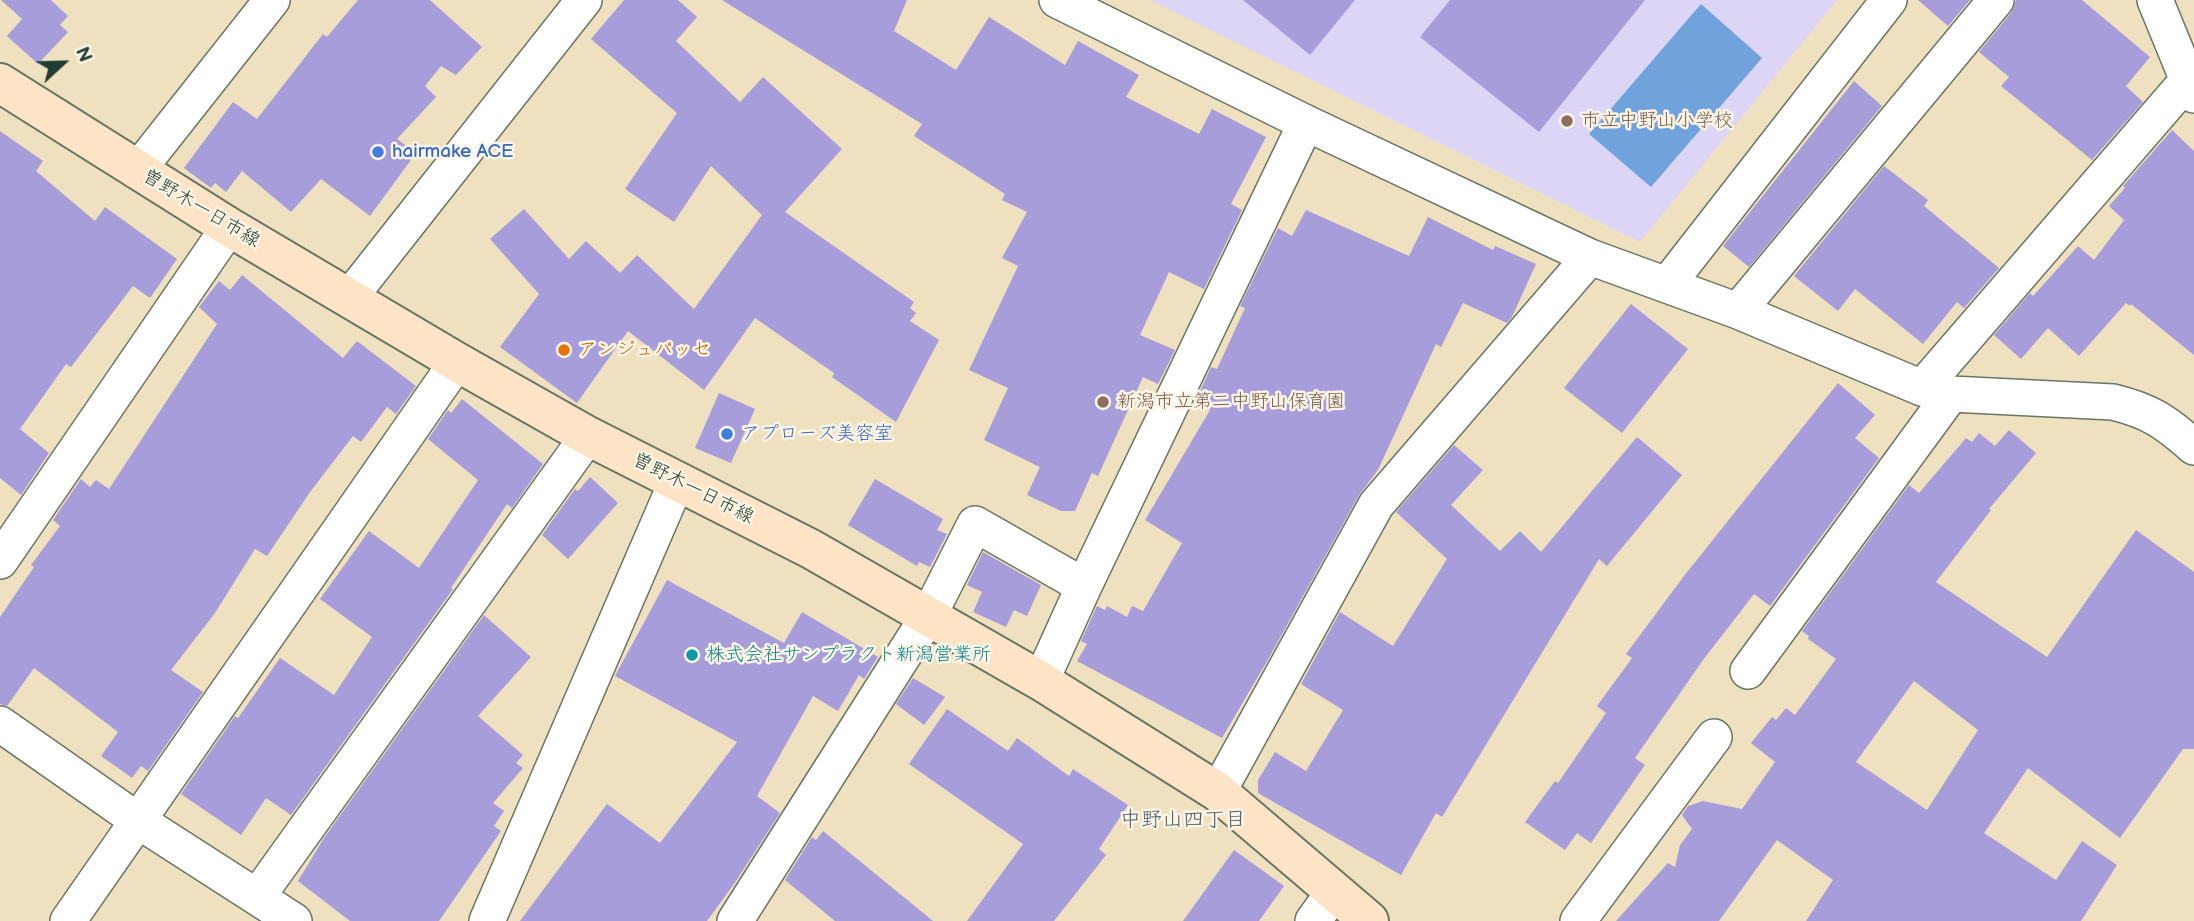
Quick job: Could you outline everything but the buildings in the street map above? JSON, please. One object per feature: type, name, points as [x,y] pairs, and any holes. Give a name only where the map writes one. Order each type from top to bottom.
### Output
[{"type":"main road","name":"曽野木一日市線","points":[[0,83],[137,171],[457,362],[588,436],[811,549],[1041,681],[1218,792],[1323,907],[1369,921]]},
{"type":"street","points":[[137,171],[272,0]]},
{"type":"street","points":[[349,298],[584,0]]},
{"type":"street","points":[[1057,0],[1306,123],[1590,257],[1738,311],[1936,391],[2113,402],[2136,408],[2166,422],[2194,447]]},
{"type":"street","points":[[1667,285],[1889,0]]},
{"type":"street","points":[[1738,311],[1996,0]]},
{"type":"street","points":[[1748,671],[1936,391],[2191,88],[2155,0]]},
{"type":"street","points":[[1041,681],[1306,123]]},
{"type":"street","points":[[0,561],[229,227]]},
{"type":"street","points":[[1218,792],[1376,505],[1590,257]]},
{"type":"street","points":[[68,921],[457,362]]},
{"type":"street","points":[[257,897],[588,436]]},
{"type":"street","points":[[487,921],[677,481]]},
{"type":"street","points":[[735,921],[929,615],[975,524],[1084,586]]},
{"type":"street","points":[[0,724],[137,820],[294,921]]},
{"type":"street","points":[[1578,921],[1714,737]]},
{"type":"shaded area","name":"市立中野山小学校","points":[[1150,0],[1837,0],[1640,242]]},
{"type":"water","points":[[1701,4],[1762,58],[1651,187],[1589,134]]},
{"type":"place","name":"市立中野山小学校","points":[[1567,121]]},
{"type":"place","name":"hairmake ACE","points":[[378,152]]},
{"type":"place","name":"アンジュパッセ","points":[[564,350]]},
{"type":"place","name":"新潟市立第二中野山保育園","points":[[1103,402]]},
{"type":"place","name":"アプローズ美容室","points":[[727,434]]},
{"type":"place","name":"株式会社サンプラクト新潟営業所","points":[[692,655]]},
{"type":"district","name":"中野山四丁目","points":[[1183,821]]}]
